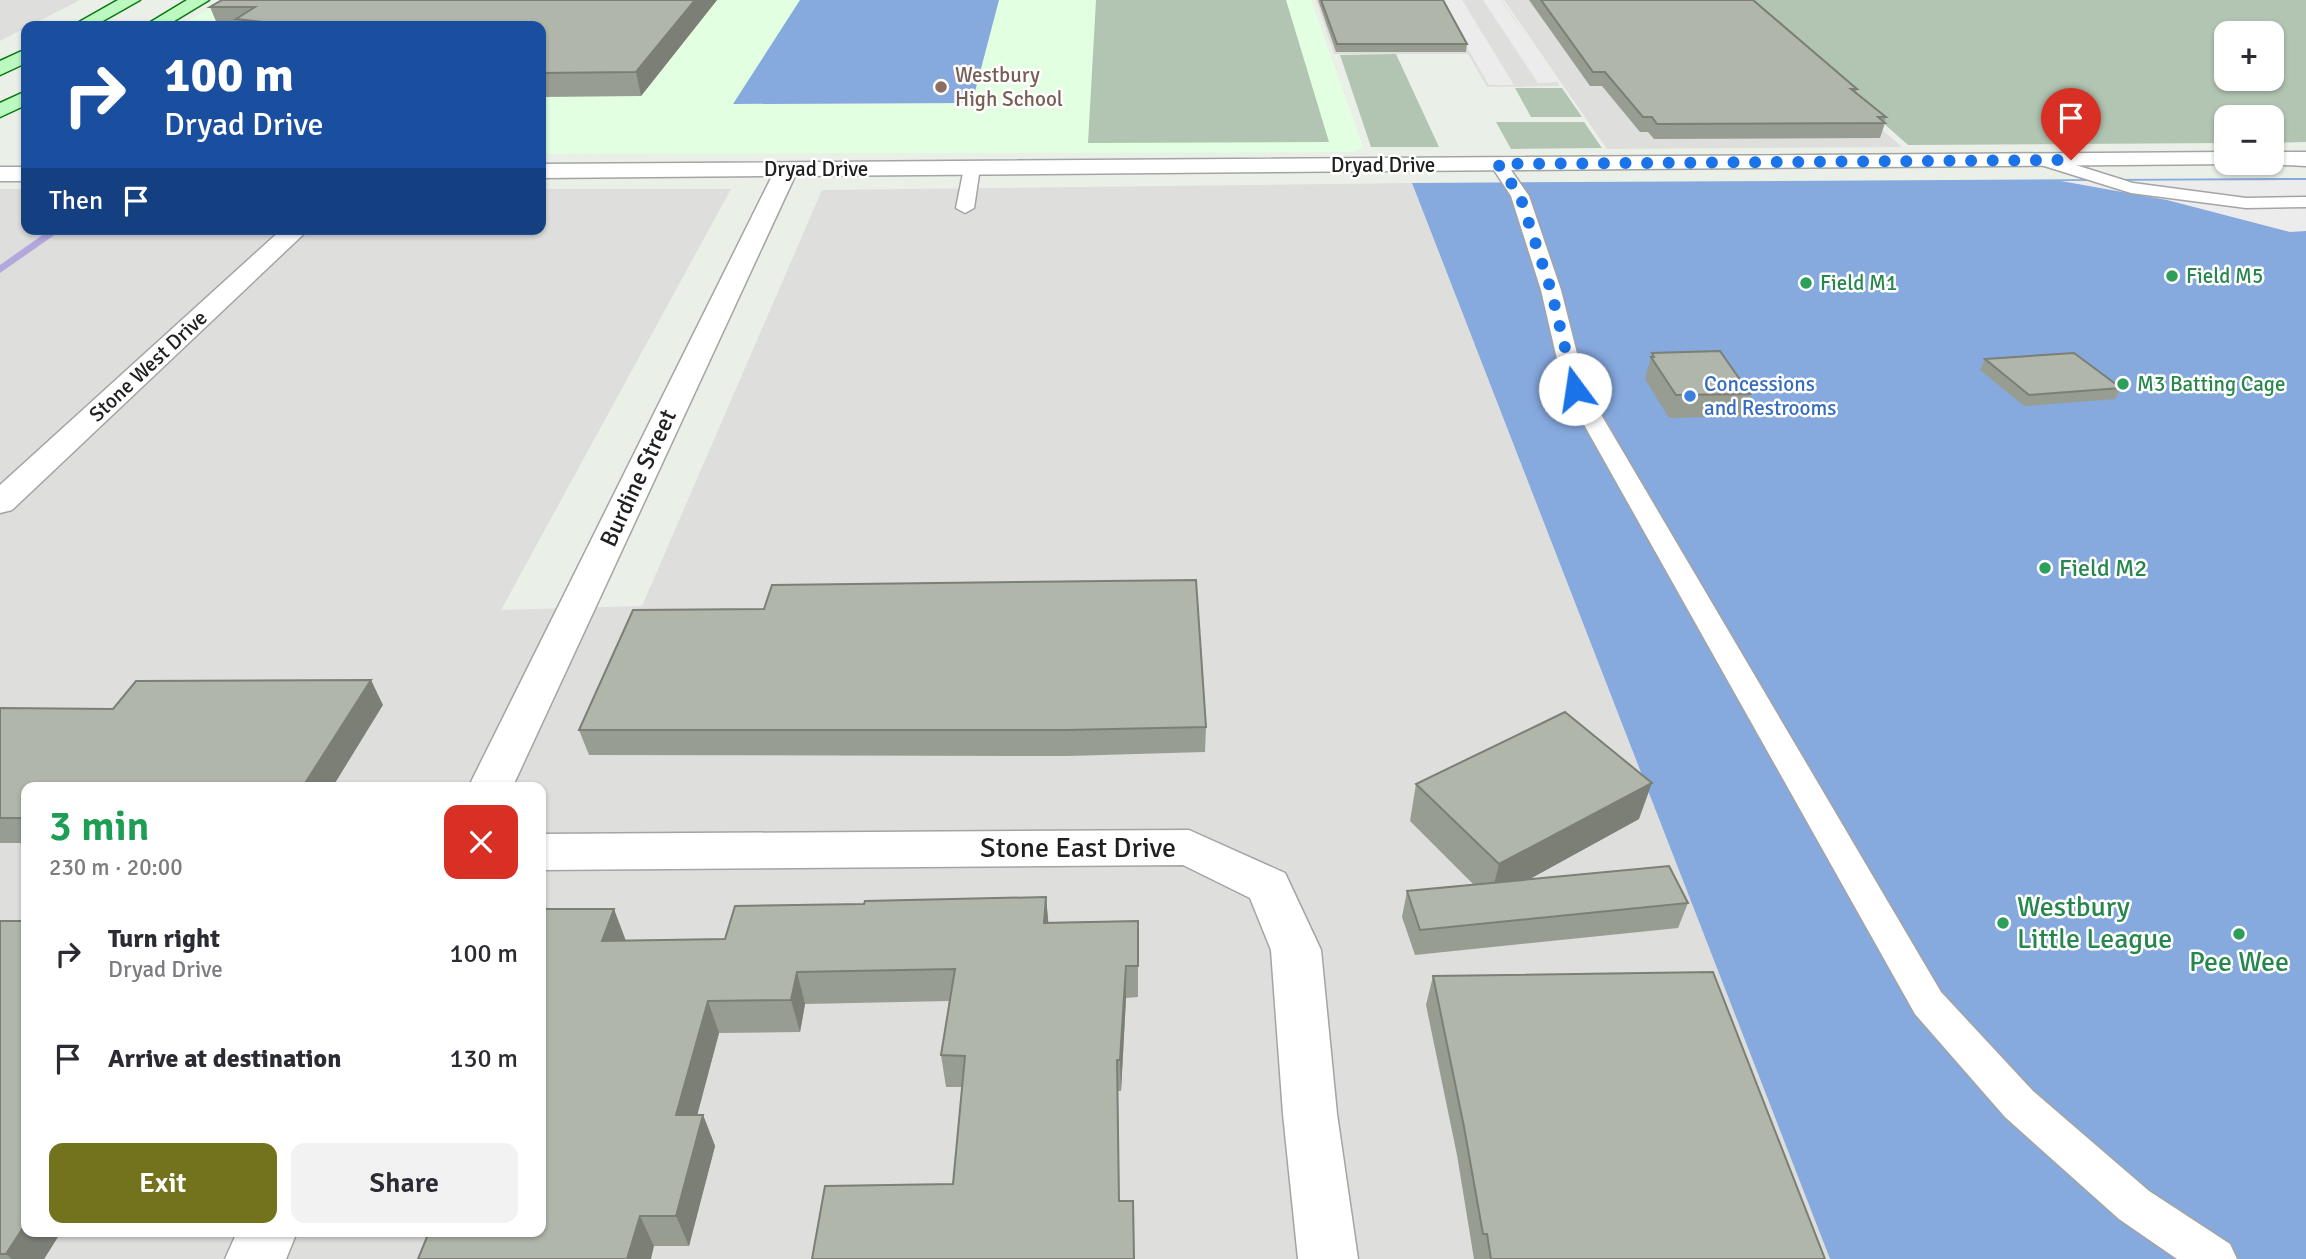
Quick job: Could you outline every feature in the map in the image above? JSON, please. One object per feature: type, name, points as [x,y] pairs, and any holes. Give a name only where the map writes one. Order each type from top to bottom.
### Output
[{"type":"main road","points":[[91,21],[131,0]]},
{"type":"main road","points":[[162,21],[200,0]]},
{"type":"main road","points":[[0,69],[21,58]]},
{"type":"main road","points":[[0,111],[21,100]]},
{"type":"street","name":"Dryad Drive","points":[[546,171],[2214,159]]},
{"type":"street","points":[[2284,159],[2306,159]]},
{"type":"street","name":"Burdine Street","points":[[493,782],[592,578],[706,330],[787,169]]},
{"type":"street","points":[[0,174],[21,174]]},
{"type":"street","name":"Stone West Drive","points":[[0,502],[290,235]]},
{"type":"street","name":"Stone East Drive","points":[[546,852],[1189,847],[1268,886],[1296,950],[1310,1114],[1328,1259]]},
{"type":"street","points":[[254,1259],[265,1237]]},
{"type":"lane","points":[[2047,160],[2131,188],[2246,203],[2306,202]]},
{"type":"lane","points":[[1498,164],[1520,196],[1551,290],[1575,389],[1928,1003],[2019,1104],[2134,1205],[2215,1259]]},
{"type":"lane","points":[[965,208],[972,168]]},
{"type":"shaded area","points":[[0,0],[80,0],[39,21],[21,21],[21,30],[0,41]]},
{"type":"shaded area","name":"Westbury High School","points":[[224,0],[1311,0],[1363,147],[1354,152],[546,154],[546,21],[188,21]]},
{"type":"shaded area","points":[[800,0],[999,0],[972,103],[733,104]]},
{"type":"shaded area","points":[[1096,0],[1286,0],[1329,142],[1088,143]]},
{"type":"shaded area","points":[[1316,0],[1502,0],[1560,86],[1487,87],[1468,54],[1334,54]]},
{"type":"shaded area","points":[[1439,0],[1462,0],[1514,85],[1489,85]]},
{"type":"shaded area","points":[[1483,0],[1501,0],[1558,82],[1538,83]]},
{"type":"shaded area","points":[[1504,0],[1734,0],[1902,147],[1607,149]]},
{"type":"shaded area","points":[[1744,0],[2306,0],[2306,142],[2284,143],[2284,105],[2214,105],[2214,143],[1908,145]]},
{"type":"shaded area","points":[[1396,54],[1439,147],[1371,147],[1340,55]]},
{"type":"shaded area","points":[[1515,88],[1562,88],[1582,117],[1531,117]]},
{"type":"shaded area","points":[[1496,122],[1584,122],[1602,148],[1511,149]]},
{"type":"shaded area","name":"Westbury Little League","points":[[2306,178],[2306,1259],[1830,1259],[1412,183]]},
{"type":"shaded area","points":[[2306,180],[2306,231],[2290,232],[2167,200],[2061,181]]},
{"type":"shaded area","points":[[1412,183],[1830,1259],[0,1259],[0,189],[21,189],[21,235],[546,235],[546,189],[731,189],[501,610],[642,606],[822,190]]},
{"type":"building","points":[[222,0],[695,0],[636,72],[546,73],[546,21],[253,21],[236,19],[255,7],[210,7]]},
{"type":"building","points":[[1321,0],[1443,0],[1467,44],[1337,44]]},
{"type":"building","points":[[1541,0],[1753,0],[1857,89],[1851,89],[1886,117],[1878,117],[1885,123],[1657,124],[1652,117],[1643,117],[1605,72],[1593,72]]},
{"type":"building","points":[[1720,351],[1750,394],[1676,395],[1651,357],[1654,357],[1652,353]]},
{"type":"building","points":[[2074,353],[2121,388],[2029,395],[1985,359]]},
{"type":"building","points":[[1196,580],[1206,727],[1066,730],[579,730],[633,610],[764,609],[772,585]]},
{"type":"building","points":[[371,680],[306,782],[21,782],[21,818],[0,818],[0,708],[113,709],[136,681]]},
{"type":"building","points":[[1565,712],[1652,783],[1499,864],[1416,784]]},
{"type":"building","points":[[1669,866],[1688,903],[1420,930],[1407,891]]},
{"type":"building","points":[[1046,897],[1044,923],[1138,921],[1138,966],[1126,966],[1120,1060],[1117,1060],[1119,1201],[1133,1201],[1134,1259],[812,1259],[825,1186],[953,1184],[965,1056],[941,1055],[955,969],[797,972],[791,1000],[708,1001],[676,1115],[703,1115],[676,1216],[640,1216],[627,1259],[418,1259],[427,1237],[546,1237],[546,909],[614,909],[602,941],[725,939],[735,906],[864,904],[865,901]]},
{"type":"building","points":[[0,921],[21,921],[21,1231],[6,1254],[0,1254]]},
{"type":"building","points":[[1713,972],[1825,1259],[1491,1259],[1487,1234],[1483,1234],[1433,976]]},
{"type":"waterway","points":[[0,270],[50,235]]},
{"type":"place","name":"Westbury High School","points":[[941,87]]},
{"type":"place","name":"Field M5","points":[[2172,276]]},
{"type":"place","name":"Field M1","points":[[1806,283]]},
{"type":"place","name":"M3 Batting Cage","points":[[2123,384]]},
{"type":"place","name":"Concessions and Restrooms","points":[[1690,396]]},
{"type":"place","name":"Field M2","points":[[2045,568]]},
{"type":"place","name":"Westbury Little League","points":[[2003,923]]},
{"type":"place","name":"Pee Wee","points":[[2239,934]]},
{"type":"route","points":[[1575,389],[1551,290],[1520,196],[1498,164],[2071,160]]}]
